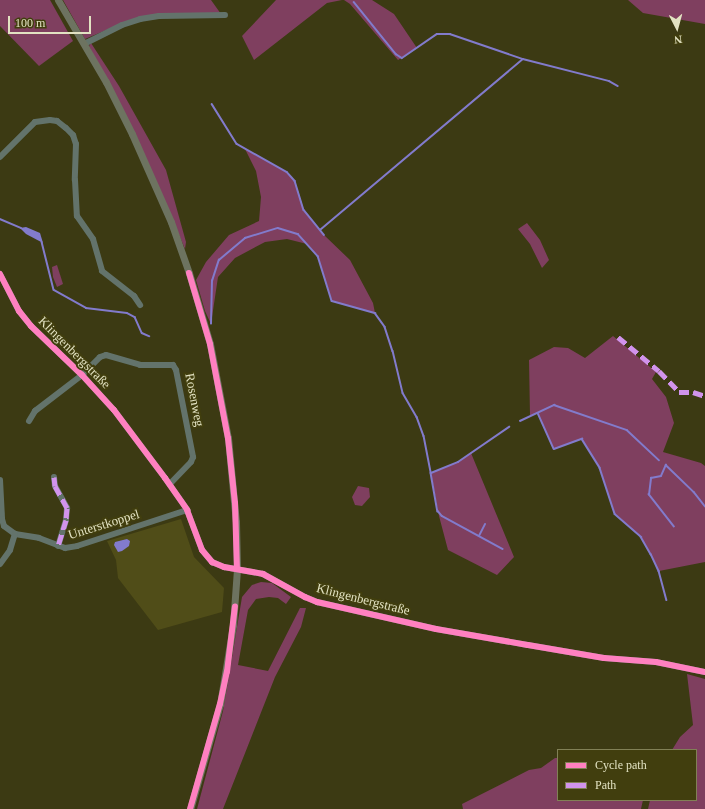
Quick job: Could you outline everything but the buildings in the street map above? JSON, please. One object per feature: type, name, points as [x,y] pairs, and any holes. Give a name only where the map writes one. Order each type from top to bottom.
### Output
[{"type":"main road","points":[[58,0],[84,44],[132,134],[171,222],[198,302],[210,344],[228,438],[235,503],[237,569],[233,625],[227,672],[212,737],[190,809]]},
{"type":"street","points":[[84,44],[122,25],[140,19],[159,16],[225,15]]},
{"type":"street","points":[[0,157],[36,122],[50,120],[57,121],[73,135],[76,144],[75,180],[77,216],[93,239],[102,271],[134,296],[140,305]]},
{"type":"street","name":"Klingenbergstraße","points":[[0,274],[19,311],[30,326],[82,375],[114,410],[170,484],[187,510],[205,555],[212,562],[224,567],[263,574],[317,602],[436,629],[535,647],[604,658],[656,662],[705,672]]},
{"type":"street","name":"Rosenweg","points":[[82,375],[100,357],[106,355],[134,365],[169,364],[175,367],[193,457],[192,462],[170,484]]},
{"type":"street","points":[[29,421],[35,411],[82,375]]},
{"type":"street","points":[[54,477],[55,486],[67,508],[66,520],[58,546]]},
{"type":"street","points":[[0,480],[2,519],[4,526],[15,534],[10,550],[0,564]]},
{"type":"street","name":"Unterstkoppel","points":[[15,534],[39,538],[65,548],[77,546],[187,510]]},
{"type":"shaded area","points":[[0,0],[50,0],[73,41],[39,66],[0,26]]},
{"type":"shaded area","points":[[63,0],[211,0],[221,14],[158,15],[123,23],[85,39]]},
{"type":"shaded area","points":[[276,0],[342,0],[327,3],[254,60],[242,36]]},
{"type":"shaded area","points":[[344,0],[372,0],[394,14],[417,48],[398,60],[350,4]]},
{"type":"shaded area","points":[[628,0],[705,0],[705,24],[643,13]]},
{"type":"shaded area","points":[[91,43],[119,86],[166,170],[186,242],[185,249],[161,192],[89,46]]},
{"type":"shaded area","points":[[245,149],[287,172],[295,181],[304,210],[324,235],[350,260],[373,303],[375,313],[332,301],[318,256],[307,244],[287,239],[265,242],[235,258],[218,277],[211,324],[205,311],[196,280],[206,262],[229,235],[259,221],[261,197],[256,171]]},
{"type":"shaded area","points":[[527,223],[540,240],[549,260],[542,268],[530,244],[518,229]]},
{"type":"shaded area","points":[[26,227],[40,233],[43,243],[26,234],[20,228]]},
{"type":"shaded area","points":[[57,265],[63,284],[57,287],[53,277],[52,267]]},
{"type":"shaded area","points":[[613,336],[656,372],[652,379],[666,397],[674,423],[663,452],[701,463],[705,466],[705,562],[659,571],[641,537],[615,514],[600,468],[582,439],[554,449],[538,413],[530,416],[529,360],[554,347],[568,348],[585,358]]},
{"type":"shaded area","points":[[471,453],[514,557],[497,575],[448,550],[439,516],[431,473],[458,462]]},
{"type":"shaded area","points":[[358,486],[369,488],[370,497],[362,506],[355,505],[352,497]]},
{"type":"shaded area","points":[[181,519],[194,557],[224,588],[222,612],[158,630],[118,578],[116,560],[107,541]]},
{"type":"shaded area","points":[[127,539],[130,541],[129,546],[118,552],[114,545],[115,542]]},
{"type":"shaded area","points":[[261,582],[272,583],[291,597],[286,604],[278,598],[269,597],[256,599],[248,610],[238,665],[268,671],[300,608],[306,608],[301,627],[275,677],[223,809],[197,809],[223,711],[242,597],[252,585]]},
{"type":"shaded area","points":[[687,674],[705,679],[705,809],[648,809],[650,801],[697,801],[697,749],[673,749],[680,737],[693,725]]},
{"type":"shaded area","points":[[557,758],[557,801],[643,801],[641,809],[463,809],[462,804],[529,770],[541,768]]},
{"type":"waterway","points":[[354,2],[396,54],[402,58],[437,34],[450,34],[523,59],[609,81],[618,86]]},
{"type":"waterway","points":[[320,230],[522,60]]},
{"type":"waterway","points":[[212,104],[237,144],[287,172],[295,181],[304,210],[324,235]]},
{"type":"waterway","points":[[0,219],[21,228]]},
{"type":"waterway","points":[[211,324],[212,281],[219,260],[245,238],[278,228],[298,234],[318,256],[332,301],[375,313],[385,327],[393,351],[403,393],[417,417],[424,436],[431,473],[458,462],[509,427]]},
{"type":"waterway","points":[[42,242],[54,290],[86,308],[127,313],[135,317],[142,333],[149,336]]},
{"type":"waterway","points":[[520,421],[554,405],[627,430],[659,460]]},
{"type":"waterway","points":[[538,413],[554,449],[582,439],[600,468],[615,514],[641,537],[651,554],[659,571],[667,600]]},
{"type":"waterway","points":[[674,527],[649,495],[651,478],[661,476],[666,465],[694,492],[705,506]]},
{"type":"waterway","points":[[431,473],[438,511],[442,516],[503,549]]},
{"type":"waterway","points":[[479,536],[485,524]]},
{"type":"marked path","points":[[618,337],[659,371],[679,392],[693,392],[705,396]]},
{"type":"marked path","points":[[54,477],[55,486],[67,508],[66,520],[58,546]]},
{"type":"cycle path","points":[[189,273],[210,344],[228,438],[235,503],[237,569]]},
{"type":"cycle path","points":[[0,274],[19,311],[31,326],[82,375],[114,410],[165,478],[187,510],[202,550],[212,562],[224,567],[263,574],[317,602],[436,629],[604,658],[656,662],[705,672]]},
{"type":"cycle path","points":[[190,809],[220,704],[227,672],[235,606]]}]
